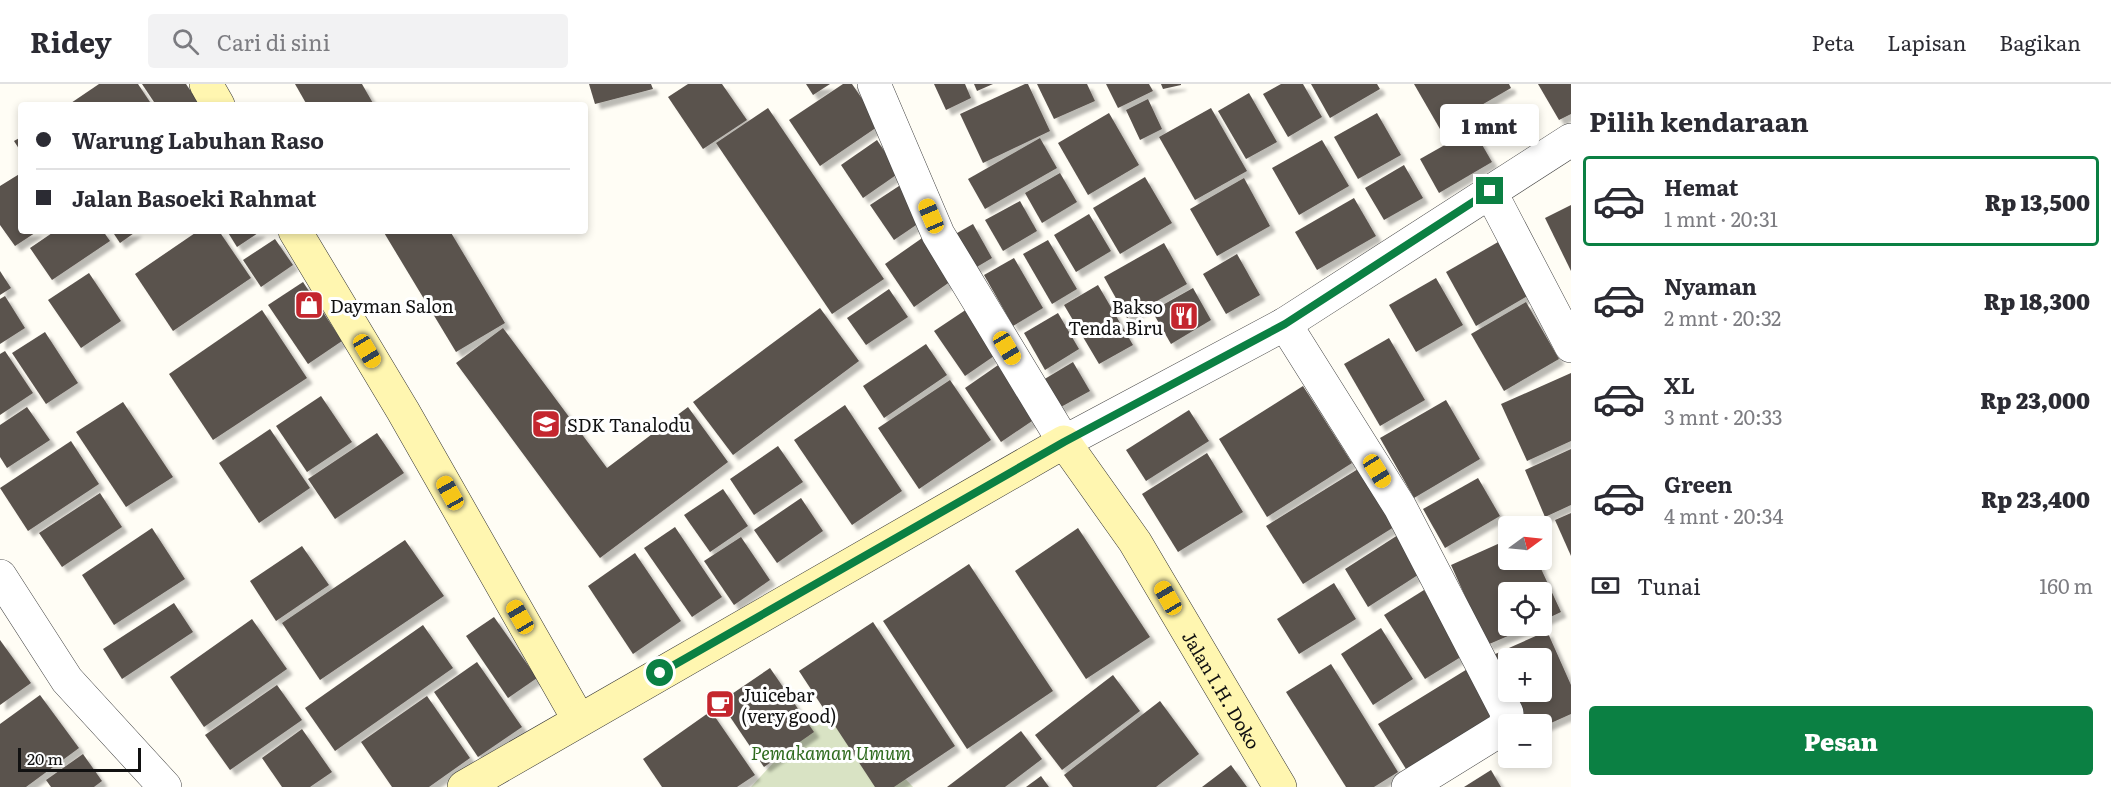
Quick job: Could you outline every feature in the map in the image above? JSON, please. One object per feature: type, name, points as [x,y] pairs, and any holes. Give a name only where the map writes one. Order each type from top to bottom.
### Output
[{"type":"street","points":[[206,84],[216,102]]},
{"type":"street","points":[[874,84],[938,234],[1064,442]]},
{"type":"street","points":[[464,787],[1064,442],[1285,324],[1571,140]]},
{"type":"street","points":[[1490,191],[1571,346]]},
{"type":"street","points":[[297,234],[403,411],[579,720]]},
{"type":"street","points":[[1285,324],[1400,507],[1507,714],[1505,727],[1408,787]]},
{"type":"street","name":"Jalan I.H. Doko","points":[[1064,442],[1135,542],[1280,787]]},
{"type":"street","points":[[0,576],[68,680],[165,787]]},
{"type":"green space","name":"Pemakaman Umum","points":[[831,700],[913,787],[751,787]]},
{"type":"building","points":[[99,84],[138,84],[150,102],[72,102]]},
{"type":"building","points":[[142,84],[186,84],[198,102],[154,102]]},
{"type":"building","points":[[295,84],[362,84],[372,102],[305,102]]},
{"type":"building","points":[[589,84],[651,84],[653,89],[595,104]]},
{"type":"building","points":[[688,84],[722,84],[747,120],[703,149],[668,97]]},
{"type":"building","points":[[806,84],[830,84],[813,95]]},
{"type":"building","points":[[843,84],[852,84],[880,125],[820,166],[789,120]]},
{"type":"building","points":[[934,84],[965,84],[971,98],[946,110]]},
{"type":"building","points":[[974,84],[993,84],[977,91]]},
{"type":"building","points":[[1028,84],[1050,131],[983,163],[960,114]]},
{"type":"building","points":[[1037,84],[1087,84],[1095,101],[1054,119]]},
{"type":"building","points":[[1106,84],[1149,84],[1153,91],[1118,108]]},
{"type":"building","points":[[1161,84],[1181,84],[1181,85],[1163,89]]},
{"type":"building","points":[[1281,84],[1303,84],[1322,117],[1288,137],[1263,94]]},
{"type":"building","points":[[1311,84],[1377,84],[1380,89],[1330,118]]},
{"type":"building","points":[[1414,84],[1509,84],[1511,88],[1440,129]]},
{"type":"building","points":[[1538,84],[1571,84],[1571,114],[1559,120]]},
{"type":"building","points":[[1249,93],[1277,142],[1246,159],[1218,111]]},
{"type":"building","points":[[1148,99],[1162,129],[1140,140],[1126,110]]},
{"type":"building","points":[[768,108],[884,279],[832,314],[716,143]]},
{"type":"building","points":[[1211,108],[1247,171],[1195,200],[1159,137]]},
{"type":"building","points":[[1109,113],[1139,165],[1088,195],[1058,143]]},
{"type":"building","points":[[1377,113],[1401,155],[1358,179],[1334,137]]},
{"type":"building","points":[[1473,129],[1492,162],[1439,193],[1420,159]]},
{"type":"building","points":[[1040,138],[1057,168],[985,209],[968,179]]},
{"type":"building","points":[[877,140],[899,173],[863,198],[841,165]]},
{"type":"building","points":[[1322,140],[1349,186],[1299,215],[1272,168]]},
{"type":"building","points":[[1404,165],[1423,198],[1384,220],[1365,188]]},
{"type":"building","points":[[1060,173],[1077,202],[1042,223],[1025,193]]},
{"type":"building","points":[[18,175],[18,234],[33,234],[15,246],[0,225],[0,186]]},
{"type":"building","points":[[1145,177],[1172,223],[1120,254],[1093,208]]},
{"type":"building","points":[[1244,178],[1270,226],[1217,256],[1190,209]]},
{"type":"building","points":[[902,184],[925,219],[894,240],[870,205]]},
{"type":"building","points":[[1354,198],[1376,236],[1317,270],[1295,232]]},
{"type":"building","points":[[1020,201],[1037,231],[1003,251],[985,220]]},
{"type":"building","points":[[1571,205],[1571,271],[1545,218]]},
{"type":"building","points":[[1089,214],[1111,251],[1076,272],[1054,235]]},
{"type":"building","points":[[973,224],[992,258],[970,271],[950,237]]},
{"type":"building","points":[[51,234],[105,234],[110,241],[52,280],[30,248]]},
{"type":"building","points":[[114,234],[133,234],[120,243]]},
{"type":"building","points":[[194,234],[221,234],[251,278],[173,331],[135,274]]},
{"type":"building","points":[[229,234],[256,234],[237,247]]},
{"type":"building","points":[[385,234],[452,234],[505,323],[456,352]]},
{"type":"building","points":[[925,236],[954,279],[914,307],[885,264]]},
{"type":"building","points":[[1505,238],[1536,291],[1476,326],[1446,272]]},
{"type":"building","points":[[275,239],[293,265],[261,287],[243,260]]},
{"type":"building","points":[[1048,240],[1077,289],[1052,304],[1023,254]]},
{"type":"building","points":[[1164,243],[1187,284],[1127,318],[1104,277]]},
{"type":"building","points":[[1237,254],[1260,295],[1226,314],[1203,274]]},
{"type":"building","points":[[1014,258],[1043,308],[1013,326],[984,275]]},
{"type":"building","points":[[0,271],[11,288],[0,295]]},
{"type":"building","points":[[89,273],[121,321],[81,348],[48,300]]},
{"type":"building","points":[[1436,278],[1463,325],[1416,352],[1389,305]]},
{"type":"building","points":[[303,282],[342,341],[308,364],[268,305]]},
{"type":"building","points":[[1098,285],[1133,345],[1099,364],[1064,305]]},
{"type":"building","points":[[1193,288],[1211,320],[1171,344],[1152,311]]},
{"type":"building","points":[[889,289],[908,317],[866,345],[847,318]]},
{"type":"building","points":[[5,296],[25,328],[0,344],[0,299]]},
{"type":"building","points":[[1526,302],[1559,359],[1504,391],[1471,334]]},
{"type":"building","points":[[820,308],[859,361],[733,455],[693,402]]},
{"type":"building","points":[[967,309],[997,354],[965,376],[934,331]]},
{"type":"building","points":[[262,310],[307,378],[213,440],[169,374]]},
{"type":"building","points":[[1058,313],[1079,349],[1045,370],[1024,333]]},
{"type":"building","points":[[503,328],[607,468],[688,407],[728,462],[600,558],[456,363]]},
{"type":"building","points":[[45,332],[78,383],[46,404],[12,353]]},
{"type":"building","points":[[1389,338],[1425,400],[1380,426],[1344,364]]},
{"type":"building","points":[[926,344],[947,375],[884,418],[863,386]]},
{"type":"building","points":[[5,351],[33,393],[0,415],[0,354]]},
{"type":"building","points":[[1073,362],[1090,391],[1059,408],[1043,380]]},
{"type":"building","points":[[1001,363],[1038,417],[1001,442],[965,388]]},
{"type":"building","points":[[1571,373],[1571,441],[1527,461],[1501,404]]},
{"type":"building","points":[[950,380],[991,440],[919,489],[878,428]]},
{"type":"building","points":[[1303,386],[1352,463],[1267,517],[1219,439]]},
{"type":"building","points":[[321,396],[352,442],[307,472],[276,426]]},
{"type":"building","points":[[1446,400],[1480,459],[1414,498],[1380,438]]},
{"type":"building","points":[[123,402],[173,477],[126,507],[76,432]]},
{"type":"building","points":[[845,405],[902,491],[852,525],[794,440]]},
{"type":"building","points":[[27,407],[50,440],[7,468],[0,457],[0,425]]},
{"type":"building","points":[[1189,410],[1209,441],[1146,481],[1126,450]]},
{"type":"building","points":[[270,429],[310,488],[259,523],[219,463]]},
{"type":"building","points":[[377,433],[404,473],[335,519],[308,479]]},
{"type":"building","points":[[71,441],[99,484],[28,531],[0,488]]},
{"type":"building","points":[[778,446],[803,482],[754,515],[730,479]]},
{"type":"building","points":[[1571,449],[1571,505],[1545,516],[1525,470]]},
{"type":"building","points":[[1207,453],[1243,512],[1178,552],[1142,494]]},
{"type":"building","points":[[1358,469],[1394,527],[1303,584],[1266,526]]},
{"type":"building","points":[[1478,478],[1500,516],[1445,548],[1423,509]]},
{"type":"building","points":[[723,489],[748,526],[710,552],[684,515]]},
{"type":"building","points":[[100,493],[122,527],[62,567],[39,533]]},
{"type":"building","points":[[801,498],[823,531],[777,563],[754,530]]},
{"type":"building","points":[[1571,513],[1571,556],[1555,520]]},
{"type":"building","points":[[675,527],[722,597],[692,617],[644,548]]},
{"type":"building","points":[[152,528],[185,579],[114,625],[82,575]]},
{"type":"building","points":[[1078,528],[1150,637],[1086,679],[1015,571]]},
{"type":"building","points":[[1398,535],[1421,573],[1368,607],[1345,569]]},
{"type":"building","points":[[741,537],[770,580],[734,605],[704,561]]},
{"type":"building","points":[[405,540],[444,596],[320,680],[282,623]]},
{"type":"building","points":[[1498,544],[1498,570],[1542,570],[1547,582],[1498,582],[1498,636],[1508,636],[1487,645],[1451,565]]},
{"type":"building","points":[[302,546],[329,585],[276,621],[250,581]]},
{"type":"building","points":[[635,553],[681,621],[633,654],[588,586]]},
{"type":"building","points":[[969,564],[1053,691],[967,749],[883,621]]},
{"type":"building","points":[[1334,583],[1356,619],[1299,654],[1277,619]]},
{"type":"building","points":[[1424,590],[1464,655],[1425,679],[1384,615]]},
{"type":"building","points":[[1552,592],[1561,612],[1552,616]]},
{"type":"building","points":[[174,603],[193,632],[122,679],[103,649]]},
{"type":"building","points":[[494,617],[537,678],[508,698],[466,636]]},
{"type":"building","points":[[252,619],[287,669],[204,727],[170,677]]},
{"type":"building","points":[[873,622],[955,746],[894,787],[875,787],[799,671]]},
{"type":"building","points":[[423,625],[453,668],[335,751],[305,708]]},
{"type":"building","points":[[1381,628],[1413,679],[1373,705],[1341,654]]},
{"type":"building","points":[[1536,636],[1549,636],[1571,685],[1571,714],[1552,723],[1552,714],[1519,714],[1514,702],[1552,702],[1552,648],[1509,648]]},
{"type":"building","points":[[0,640],[31,683],[0,705]]},
{"type":"building","points":[[1498,653],[1498,666],[1493,655]]},
{"type":"building","points":[[477,662],[522,727],[478,757],[434,692]]},
{"type":"building","points":[[1331,664],[1398,772],[1374,787],[1346,787],[1286,692]]},
{"type":"building","points":[[770,668],[814,732],[764,767],[720,702]]},
{"type":"building","points":[[1469,668],[1498,714],[1498,723],[1411,777],[1378,724]]},
{"type":"building","points":[[1113,675],[1140,711],[1062,770],[1035,735]]},
{"type":"building","points":[[277,685],[302,720],[230,770],[205,735]]},
{"type":"building","points":[[40,695],[79,748],[26,787],[0,787],[0,724]]},
{"type":"building","points":[[427,696],[470,758],[429,787],[392,787],[361,742]]},
{"type":"building","points":[[1160,701],[1199,754],[1156,787],[1073,787],[1064,775]]},
{"type":"building","points":[[711,711],[755,775],[737,787],[662,787],[643,759]]},
{"type":"building","points":[[302,729],[332,772],[310,787],[282,787],[262,758]]},
{"type":"building","points":[[1021,731],[1042,759],[1005,787],[947,787]]},
{"type":"building","points":[[83,754],[102,781],[94,787],[51,787],[46,780]]},
{"type":"building","points":[[1231,765],[1247,787],[1202,787]]},
{"type":"building","points":[[1491,770],[1501,787],[1464,787]]},
{"type":"building","points":[[1041,776],[1049,787],[1026,787]]},
{"type":"place","name":"Dayman Salon","points":[[309,305]]},
{"type":"place","name":"Bakso Tenda Biru","points":[[1184,316]]},
{"type":"place","name":"SDK Tanalodu","points":[[546,424]]},
{"type":"place","name":"Juicebar (very good)","points":[[720,704]]},
{"type":"route","points":[[660,673],[1064,442],[1285,324],[1490,191]]}]
